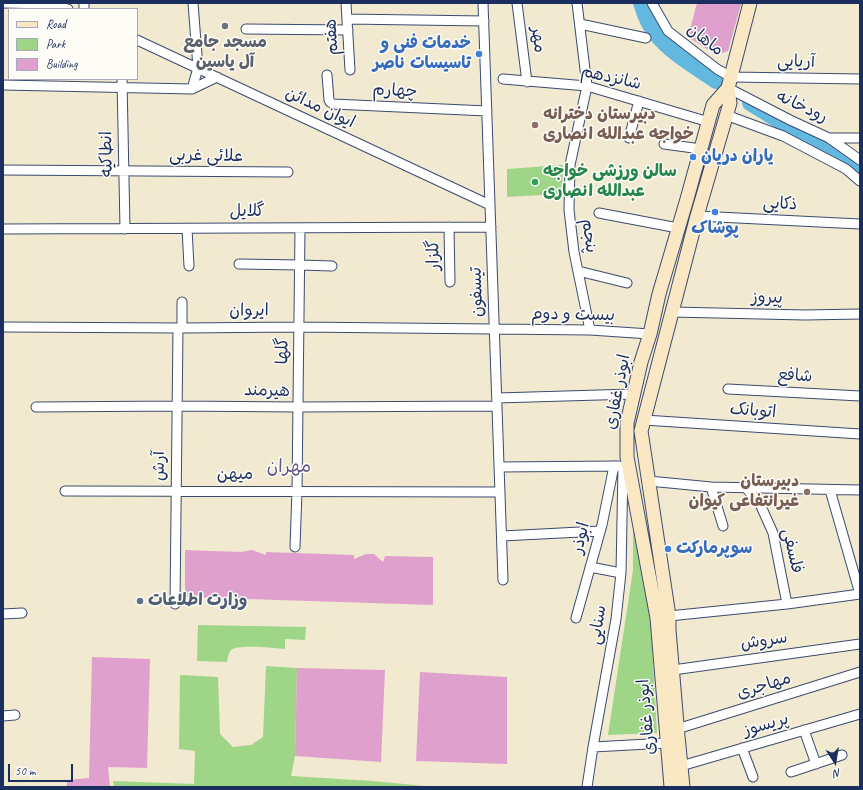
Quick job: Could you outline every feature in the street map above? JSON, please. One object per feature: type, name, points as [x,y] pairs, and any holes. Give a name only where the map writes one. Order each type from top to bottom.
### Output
[{"type":"main road","name":"ابوذر غفاری","points":[[683,787],[669,616],[641,431],[698,216],[730,103],[730,82],[750,3]]},
{"type":"main road","name":"ابوذر غفاری","points":[[671,787],[657,618],[632,480],[622,466],[627,457],[626,423],[659,294],[713,105],[730,82]]},
{"type":"main road","points":[[632,480],[649,481]]},
{"type":"street","points":[[3,3],[50,4],[64,8]]},
{"type":"street","points":[[192,89],[198,68],[193,3]]},
{"type":"street","name":"هفتم","points":[[346,3],[350,70]]},
{"type":"street","name":"تیسفون","points":[[483,3],[503,580]]},
{"type":"street","name":"مهر","points":[[517,3],[527,82]]},
{"type":"street","name":"پنجم","points":[[577,3],[587,86],[570,165],[569,210],[574,252],[590,330]]},
{"type":"street","name":"ماهان","points":[[652,3],[668,31],[717,69],[730,82]]},
{"type":"street","points":[[347,19],[484,21]]},
{"type":"street","points":[[580,24],[646,38]]},
{"type":"street","points":[[246,28],[348,30]]},
{"type":"street","name":"ایوان مدائن","points":[[138,40],[490,205]]},
{"type":"street","name":"چهارم","points":[[327,75],[329,100],[333,104],[487,111]]},
{"type":"street","points":[[3,86],[122,84],[192,89],[217,78]]},
{"type":"street","name":"شانزدهم","points":[[503,79],[587,86],[708,122]]},
{"type":"street","name":"آریایی","points":[[730,82],[860,79]]},
{"type":"street","name":"رودخانه","points":[[730,82],[790,120],[829,138],[860,160]]},
{"type":"street","name":"انطاکیه","points":[[122,84],[125,229]]},
{"type":"street","points":[[629,138],[639,101]]},
{"type":"street","name":"رودخانه","points":[[726,115],[783,136],[846,169],[860,182]]},
{"type":"street","points":[[829,138],[860,138]]},
{"type":"street","points":[[664,144],[701,149]]},
{"type":"street","name":"علائی غربی","points":[[3,170],[288,172]]},
{"type":"street","points":[[599,213],[678,228]]},
{"type":"street","name":"ذکایی","points":[[698,216],[860,224]]},
{"type":"street","name":"گلایل","points":[[3,229],[491,227]]},
{"type":"street","points":[[187,228],[189,266]]},
{"type":"street","name":"گلها","points":[[295,546],[300,228]]},
{"type":"street","name":"گلزار","points":[[449,228],[450,282]]},
{"type":"street","points":[[239,264],[332,266]]},
{"type":"street","points":[[578,272],[627,283]]},
{"type":"street","name":"آرش","points":[[175,604],[177,406],[182,302]]},
{"type":"street","name":"پیروز","points":[[672,312],[805,315],[860,314]]},
{"type":"street","name":"ایروان","points":[[3,327],[299,327],[494,329]]},
{"type":"street","name":"بیست و دوم","points":[[494,329],[590,330],[650,334]]},
{"type":"street","name":"شافع","points":[[728,389],[860,396]]},
{"type":"street","name":"هیرمند","points":[[36,407],[298,407],[497,402],[633,394]]},
{"type":"street","name":"اتوبانک","points":[[644,420],[860,434]]},
{"type":"street","points":[[499,467],[622,466]]},
{"type":"street","name":"ابوذر","points":[[576,618],[600,531],[622,466]]},
{"type":"street","name":"سنایی","points":[[588,787],[593,747],[616,619],[621,573],[622,466]]},
{"type":"street","points":[[649,481],[711,487],[860,490]]},
{"type":"street","points":[[711,487],[723,526]]},
{"type":"street","name":"فلسفی","points":[[746,488],[760,504],[773,533],[787,604]]},
{"type":"street","name":"میهن","points":[[65,490],[500,492]]},
{"type":"street","points":[[669,616],[787,604],[860,594],[830,490]]},
{"type":"street","points":[[502,536],[600,531]]},
{"type":"street","points":[[590,568],[621,573]]},
{"type":"street","points":[[3,614],[22,613]]},
{"type":"street","name":"سروش","points":[[673,670],[860,644]]},
{"type":"street","name":"مهاجری","points":[[678,729],[860,672]]},
{"type":"street","name":"پریسوز","points":[[681,766],[860,714]]},
{"type":"street","points":[[3,716],[15,715]]},
{"type":"street","points":[[804,730],[816,764]]},
{"type":"street","points":[[593,747],[667,743]]},
{"type":"street","points":[[742,748],[753,777]]},
{"type":"street","points":[[791,772],[842,755]]},
{"type":"green space","name":"سالن ورزشی خواجه عبدالله انصاری","points":[[563,165],[562,194],[507,197],[507,169]]},
{"type":"green space","points":[[633,505],[643,508],[657,733],[608,735],[633,570]]},
{"type":"green space","points":[[198,625],[306,627],[305,640],[285,639],[285,649],[256,647],[234,648],[230,651],[227,662],[197,661]]},
{"type":"green space","points":[[266,666],[297,668],[295,756],[291,776],[436,787],[114,787],[113,781],[194,784],[195,751],[179,749],[180,675],[218,677],[220,734],[233,747],[251,745],[263,737]]},
{"type":"building","points":[[697,3],[741,4],[728,51],[716,55],[688,37]]},
{"type":"building","points":[[185,550],[241,552],[252,550],[266,555],[266,552],[354,555],[354,559],[366,554],[374,554],[383,562],[385,556],[433,557],[433,605],[185,597]]},
{"type":"building","points":[[92,657],[150,659],[147,768],[108,767],[110,787],[67,787],[67,780],[89,778]]},
{"type":"building","points":[[297,668],[385,670],[381,762],[295,756]]},
{"type":"building","points":[[420,672],[507,677],[507,764],[416,761]]},
{"type":"waterway","points":[[641,3],[653,31],[662,41],[684,59],[716,81]]},
{"type":"waterway","points":[[750,103],[860,170]]},
{"type":"place","name":"مسجد جامع آل یاسین","points":[[225,26]]},
{"type":"place","name":"خدمات فنی و تاسیسات ناصر","points":[[479,54]]},
{"type":"place","name":"دبیرستان دخترانه خواجه عبدالله انصاری","points":[[535,125]]},
{"type":"place","name":"یاران دریان","points":[[693,157]]},
{"type":"place","name":"سالن ورزشی خواجه عبدالله انصاری","points":[[535,182]]},
{"type":"place","name":"پوشاک","points":[[715,212]]},
{"type":"place","name":"دبیرستان غیرانتفاعی کیوان","points":[[807,492]]},
{"type":"place","name":"سوپرمارکت","points":[[668,549]]},
{"type":"place","name":"وزارت اطلاعات","points":[[140,601]]},
{"type":"district","name":"مهران","points":[[289,467]]}]
